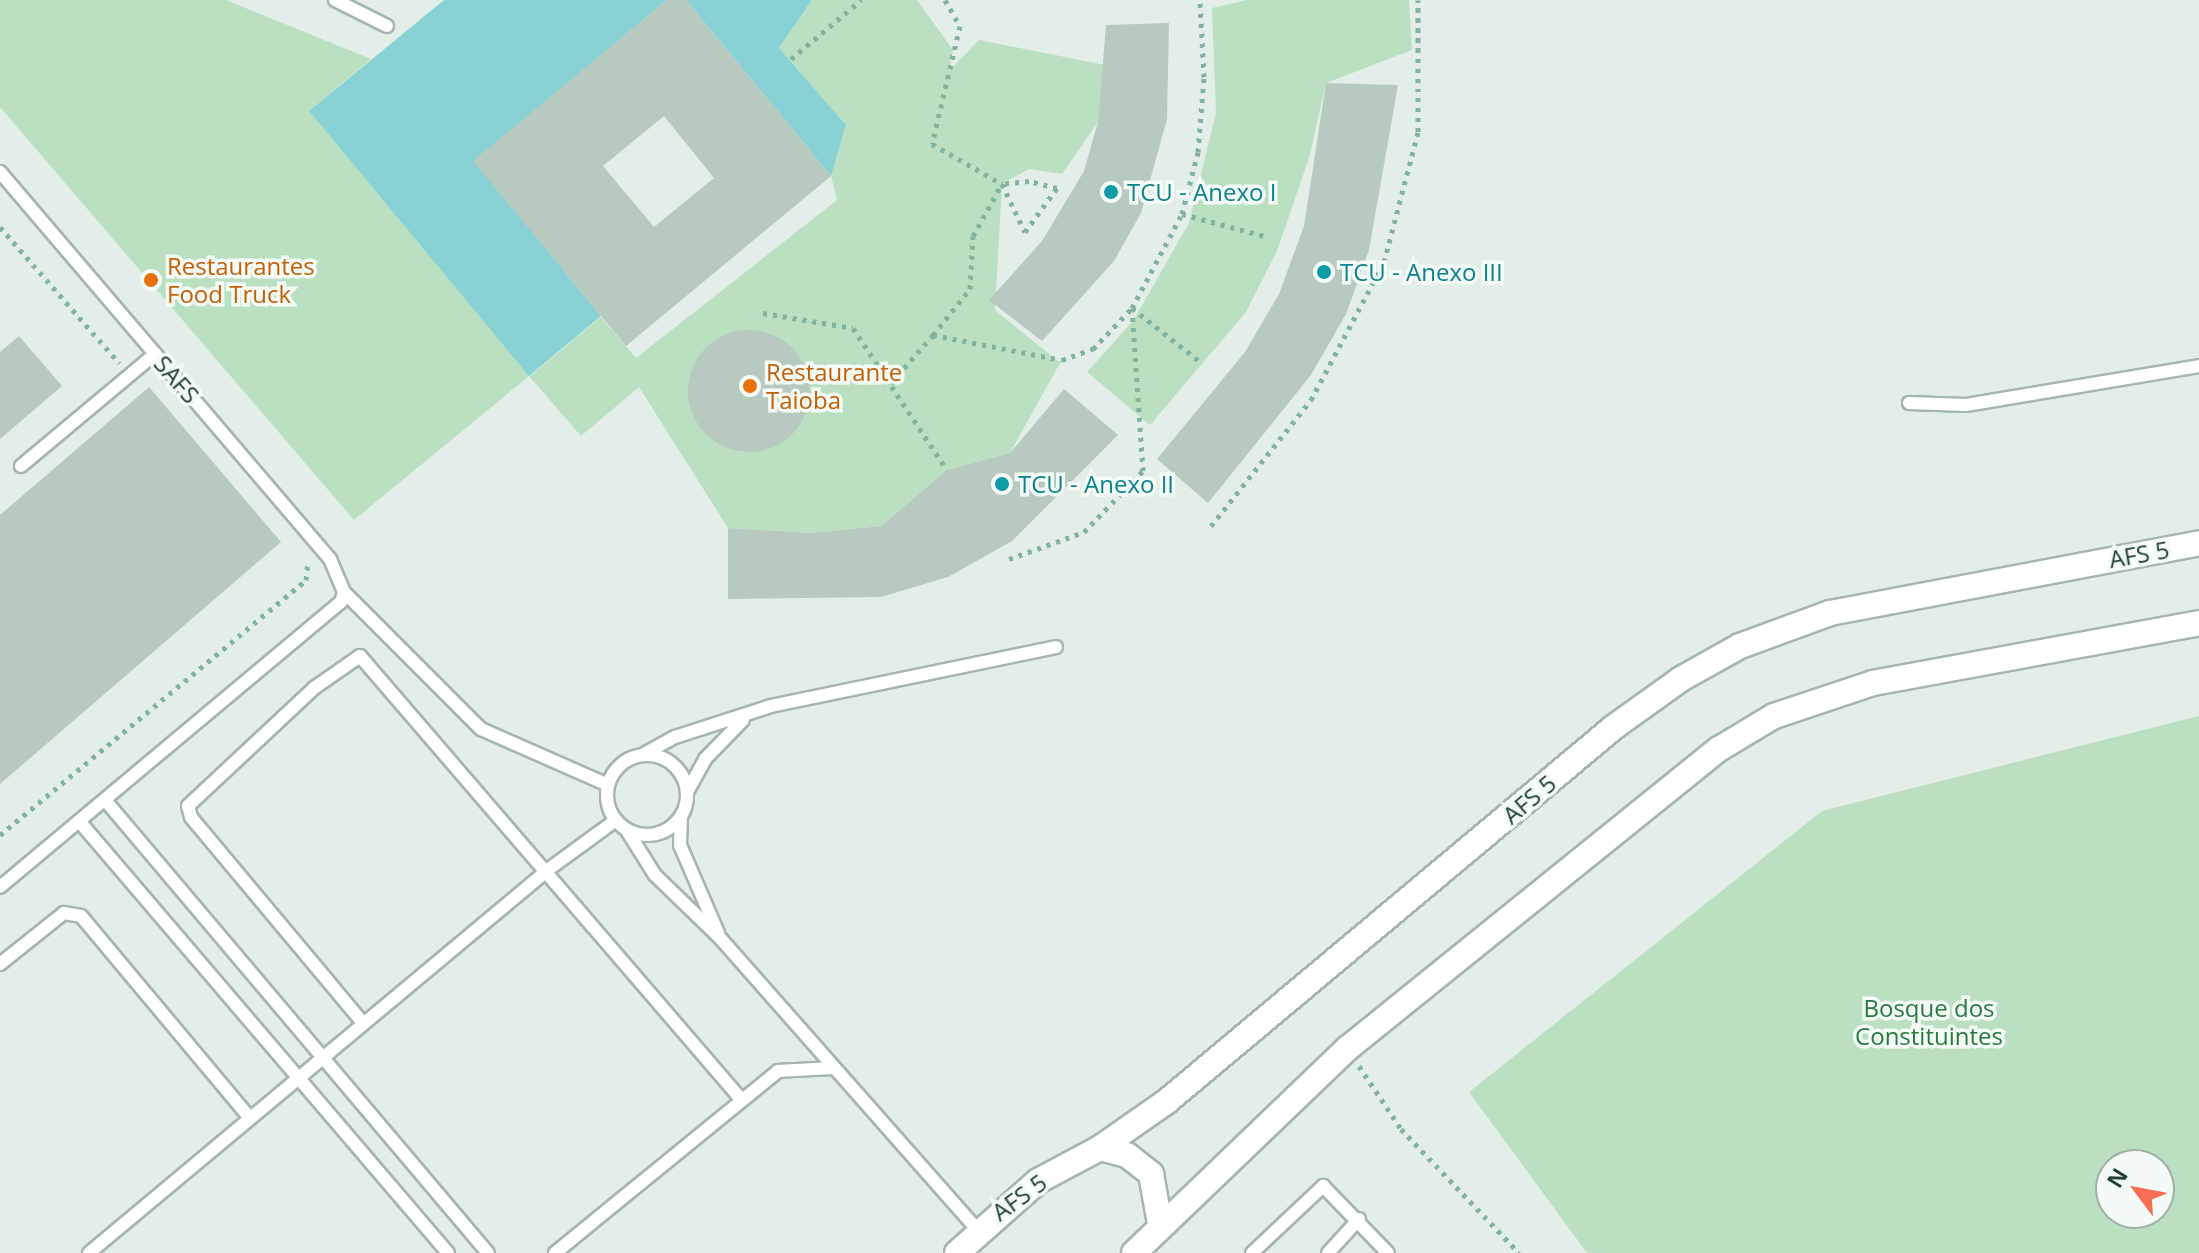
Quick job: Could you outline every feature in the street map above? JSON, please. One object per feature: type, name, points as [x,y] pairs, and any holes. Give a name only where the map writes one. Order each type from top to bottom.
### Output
[{"type":"main road","name":"AFS 5","points":[[957,1253],[977,1229],[1038,1181],[1100,1148],[1166,1102],[1614,727],[1740,646],[1830,613],[2199,543]]},
{"type":"main road","points":[[1134,1253],[1160,1224],[1348,1048],[1719,749],[1774,716],[1955,664],[2199,623]]},
{"type":"main road","points":[[1100,1148],[1127,1155],[1151,1174],[1160,1224]]},
{"type":"lane","points":[[335,0],[387,26]]},
{"type":"lane","name":"SAFS","points":[[0,172],[330,559],[344,592]]},
{"type":"lane","points":[[21,466],[155,354]]},
{"type":"lane","points":[[1909,403],[1966,405],[2199,366]]},
{"type":"lane","points":[[0,887],[341,602],[344,592],[481,729],[608,785],[621,824],[655,875],[721,939],[977,1229]]},
{"type":"lane","points":[[608,785],[621,764],[675,737],[771,706],[1056,647]]},
{"type":"lane","points":[[363,1023],[191,817],[188,806],[314,688],[354,657],[367,659],[549,869],[740,1098]]},
{"type":"lane","points":[[721,939],[680,845],[681,816],[687,792],[732,726],[771,706]]},
{"type":"lane","points":[[644,754],[669,760],[687,792]]},
{"type":"lane","points":[[105,800],[488,1253]]},
{"type":"lane","points":[[89,1253],[549,869],[621,824],[662,832],[681,816]]},
{"type":"lane","points":[[79,821],[448,1253]]},
{"type":"lane","points":[[0,964],[64,913],[81,916],[250,1118]]},
{"type":"lane","points":[[555,1253],[740,1098],[778,1071],[832,1068]]},
{"type":"lane","points":[[1252,1253],[1315,1188],[1331,1187],[1388,1253]]},
{"type":"lane","points":[[1328,1253],[1359,1219]]},
{"type":"path","points":[[791,59],[861,0]]},
{"type":"path","points":[[945,0],[960,26],[932,144],[1002,184],[1025,232],[1057,188],[1029,181],[1002,184]]},
{"type":"path","points":[[933,335],[1062,360],[1093,349],[1132,308],[1182,214],[1199,137],[1200,0]]},
{"type":"path","points":[[1211,526],[1311,400],[1384,262],[1418,132],[1418,0]]},
{"type":"path","points":[[891,383],[970,289],[973,236],[1002,184]]},
{"type":"path","points":[[1182,214],[1268,237]]},
{"type":"path","points":[[0,227],[120,364]]},
{"type":"path","points":[[1132,308],[1203,364]]},
{"type":"path","points":[[1009,559],[1084,532],[1143,471],[1132,308]]},
{"type":"path","points":[[763,313],[853,328],[947,470]]},
{"type":"path","points":[[0,835],[306,580],[308,558],[298,546]]},
{"type":"path","points":[[1348,1048],[1401,1129],[1519,1253]]},
{"type":"green space","points":[[0,0],[226,0],[371,59],[309,111],[530,376],[601,317],[636,358],[837,200],[831,176],[846,125],[779,48],[812,0],[917,0],[953,50],[949,71],[979,40],[1105,65],[1098,122],[1062,174],[1029,169],[1002,184],[995,310],[1060,363],[1010,453],[947,470],[881,526],[811,533],[728,528],[639,387],[581,436],[529,376],[354,520],[0,107]]},
{"type":"green space","points":[[1247,0],[1409,0],[1412,50],[1326,83],[1309,158],[1277,251],[1246,312],[1150,425],[1087,372],[1133,321],[1189,223],[1216,113],[1212,8]]},
{"type":"green space","name":"Bosque dos Constituintes","points":[[2199,716],[2199,1253],[1587,1253],[1469,1092],[1822,811]]},
{"type":"water","points":[[444,0],[667,0],[474,161],[601,316],[529,376],[309,111]]},
{"type":"water","points":[[686,0],[812,0],[779,48],[846,125],[831,176]]},
{"type":"building","points":[[667,0],[686,0],[831,176],[626,346],[473,161]],"holes":[[[664,116],[714,178],[654,227],[603,166]]]},
{"type":"building","name":"TCU - Anexo I","points":[[1169,23],[1167,119],[1141,213],[1114,261],[1042,341],[989,300],[1042,241],[1084,171],[1098,122],[1106,25]]},
{"type":"building","name":"TCU - Anexo III","points":[[1326,83],[1398,85],[1369,250],[1346,314],[1311,375],[1208,503],[1157,459],[1245,352],[1279,294],[1304,226]]},
{"type":"building","name":"Restaurante Taioba","points":[[749,330],[772,335],[792,348],[805,368],[810,391],[805,414],[792,434],[772,447],[749,452],[726,447],[706,434],[693,414],[688,391],[693,368],[706,348],[726,335]]},
{"type":"building","points":[[19,336],[62,386],[0,439],[0,352]]},
{"type":"building","points":[[149,387],[281,542],[0,784],[0,515]]},
{"type":"building","name":"TCU - Anexo II","points":[[1064,389],[1118,435],[1012,541],[948,577],[881,597],[728,599],[728,528],[811,533],[881,526],[947,470],[1010,453]]},
{"type":"place","name":"TCU - Anexo I","points":[[1111,192]]},
{"type":"place","name":"TCU - Anexo III","points":[[1324,272]]},
{"type":"place","name":"Restaurantes Food Truck","points":[[151,280]]},
{"type":"place","name":"Restaurante Taioba","points":[[750,386]]},
{"type":"place","name":"TCU - Anexo II","points":[[1002,484]]}]
